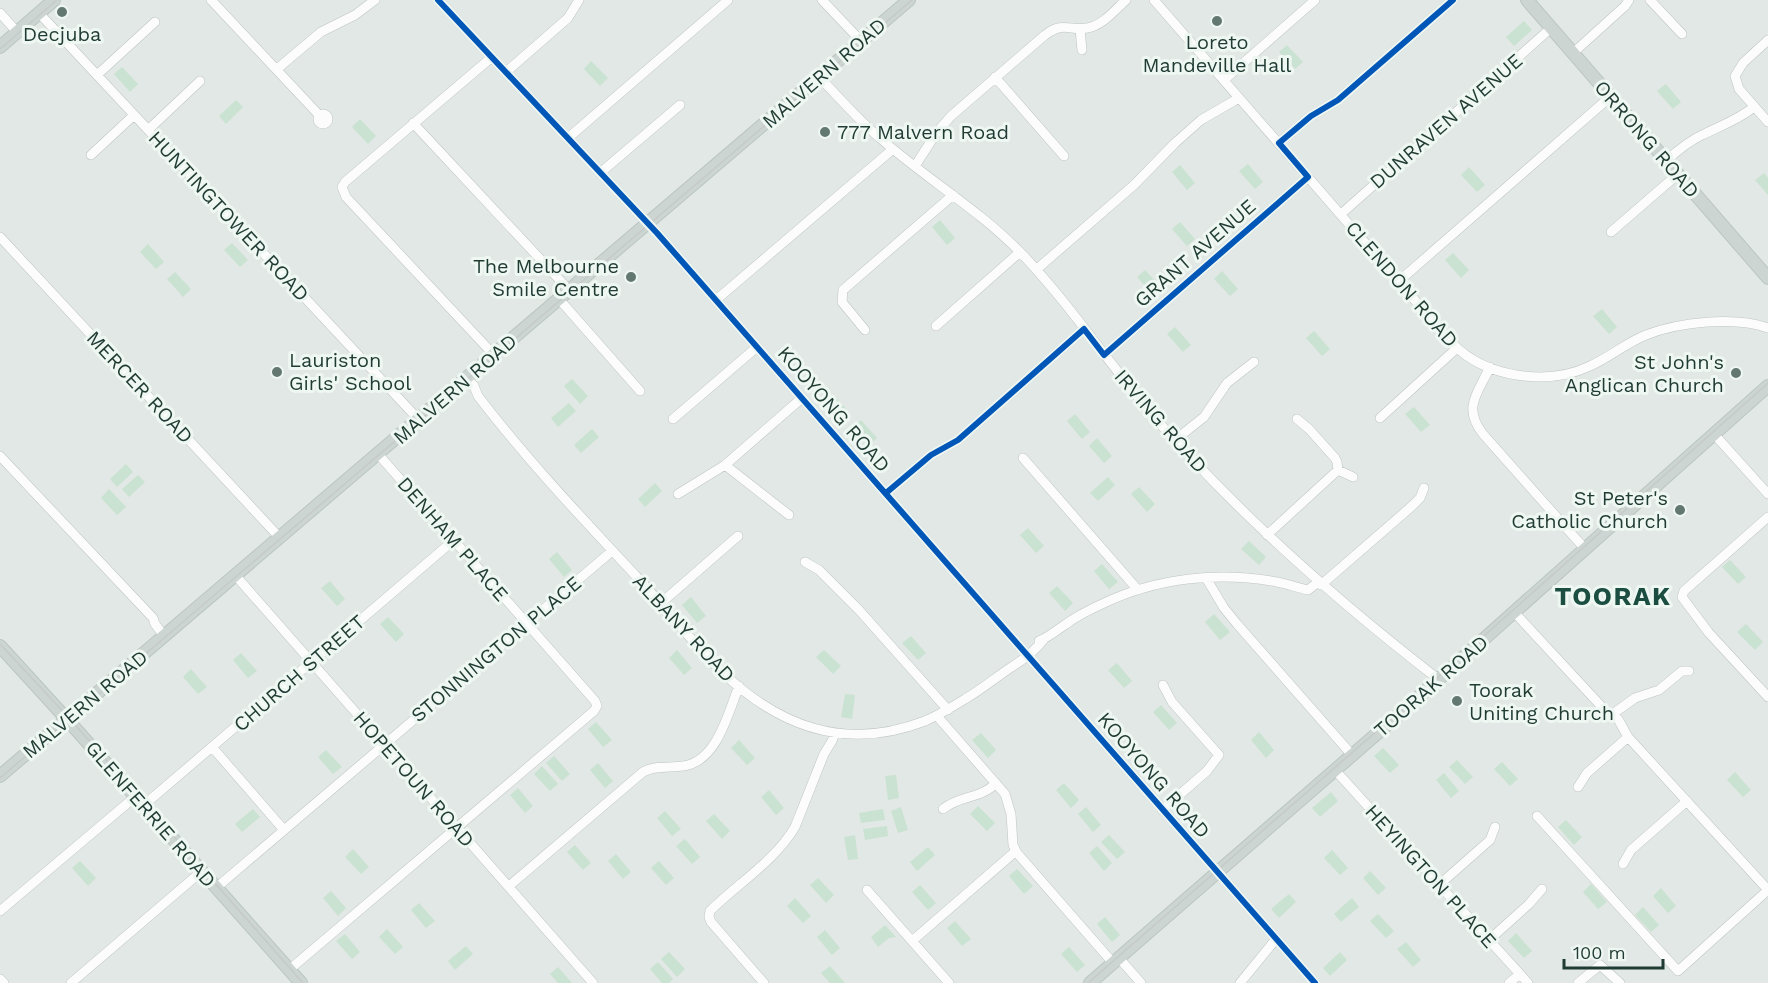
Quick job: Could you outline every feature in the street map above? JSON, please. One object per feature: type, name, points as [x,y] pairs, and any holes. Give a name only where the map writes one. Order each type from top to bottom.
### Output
[{"type":"main road","points":[[0,47],[54,0]]},
{"type":"main road","name":"MALVERN ROAD","points":[[0,776],[909,0]]},
{"type":"main road","name":"ORRONG ROAD","points":[[1527,0],[1768,278]]},
{"type":"main road","name":"TOORAK ROAD","points":[[1090,983],[1335,770],[1768,386]]},
{"type":"main road","name":"GLENFERRIE ROAD","points":[[1,649],[67,719],[301,983]]},
{"type":"street","points":[[211,0],[320,116]]},
{"type":"street","points":[[277,69],[321,32],[355,15],[375,0]]},
{"type":"street","name":"KOOYONG ROAD","points":[[438,0],[600,172],[716,300],[1315,983]]},
{"type":"street","points":[[506,72],[568,18],[579,0]]},
{"type":"street","points":[[568,138],[728,0]]},
{"type":"street","points":[[822,0],[861,41]]},
{"type":"street","points":[[915,166],[937,132],[951,116],[1053,29],[1089,28],[1099,23],[1126,0]]},
{"type":"street","name":"CLENDON ROAD","points":[[1154,0],[1457,348],[1468,356],[1490,367],[1540,378],[1556,376],[1589,366],[1652,332],[1688,323],[1751,324],[1768,328]]},
{"type":"street","points":[[1224,80],[1315,0]]},
{"type":"street","points":[[1279,143],[1311,116],[1338,100],[1453,0]]},
{"type":"street","points":[[1573,53],[1627,3],[1637,0]]},
{"type":"street","points":[[1650,0],[1682,34]]},
{"type":"street","points":[[0,13],[17,32]]},
{"type":"street","name":"HUNTINGTOWER ROAD","points":[[39,13],[418,420]]},
{"type":"street","points":[[97,75],[155,22]]},
{"type":"street","name":"DUNRAVEN AVENUE","points":[[1341,214],[1551,28]]},
{"type":"street","points":[[1080,29],[1082,50]]},
{"type":"street","points":[[1768,40],[1730,76],[1768,122]]},
{"type":"street","points":[[492,57],[413,123],[342,187],[346,197],[494,355]]},
{"type":"street","name":"IRVING ROAD","points":[[819,77],[867,127],[892,149],[992,225],[1037,269],[1104,355],[1175,440],[1267,535],[1357,615],[1438,679]]},
{"type":"street","points":[[995,77],[1064,156]]},
{"type":"street","points":[[148,130],[200,81]]},
{"type":"street","points":[[1400,281],[1611,97]]},
{"type":"street","points":[[1037,269],[1134,185],[1201,120],[1239,98]]},
{"type":"street","points":[[600,172],[680,105]]},
{"type":"street","points":[[1666,161],[1693,140],[1740,118],[1754,107]]},
{"type":"street","points":[[91,155],[134,114]]},
{"type":"street","points":[[413,123],[570,291]]},
{"type":"street","points":[[716,300],[892,149]]},
{"type":"street","points":[[1611,232],[1677,174]]},
{"type":"street","name":"GRANT AVENUE","points":[[1104,355],[1308,177]]},
{"type":"street","points":[[865,330],[842,302],[843,290],[953,195]]},
{"type":"street","name":"MERCER ROAD","points":[[0,237],[280,538]]},
{"type":"street","points":[[936,326],[1020,252]]},
{"type":"street","points":[[559,299],[640,391]]},
{"type":"street","points":[[886,493],[931,455],[958,440],[1084,329]]},
{"type":"street","points":[[673,419],[757,347]]},
{"type":"street","points":[[1380,418],[1457,348]]},
{"type":"street","points":[[1175,440],[1204,417],[1227,383],[1254,362]]},
{"type":"street","points":[[1490,367],[1474,398],[1472,412],[1474,420],[1483,434],[1585,549]]},
{"type":"street","name":"ALBANY ROAD","points":[[465,380],[472,393],[478,396],[533,465],[661,603],[704,653],[739,686],[772,711],[804,726],[846,735],[874,734],[908,727],[937,716],[981,689],[1011,667],[1036,643],[1065,624],[1094,608],[1138,590],[1174,581],[1206,578],[1244,578],[1297,586],[1308,590],[1320,583]]},
{"type":"street","points":[[678,494],[725,465],[802,398]]},
{"type":"street","points":[[1297,419],[1335,458],[1338,470]]},
{"type":"street","points":[[1714,434],[1768,494]]},
{"type":"street","name":"DENHAM PLACE","points":[[378,454],[597,706],[457,828]]},
{"type":"street","points":[[0,456],[153,618],[155,624],[167,634]]},
{"type":"street","points":[[1023,458],[1138,590]]},
{"type":"street","points":[[725,465],[789,515]]},
{"type":"street","points":[[1338,470],[1353,477]]},
{"type":"street","points":[[1267,535],[1338,470]]},
{"type":"street","points":[[1320,583],[1412,506],[1420,498],[1424,488]]},
{"type":"street","points":[[1768,517],[1684,591],[1682,597],[1704,628],[1768,698]]},
{"type":"street","points":[[661,603],[738,536]]},
{"type":"street","name":"CHURCH STREET","points":[[0,911],[212,747],[454,540]]},
{"type":"street","name":"STONNINGTON PLACE","points":[[216,888],[612,550]]},
{"type":"street","points":[[805,562],[819,570],[864,616],[948,710]]},
{"type":"street","points":[[1297,586],[1310,575]]},
{"type":"street","name":"HOPETOUN ROAD","points":[[236,576],[593,983]]},
{"type":"street","points":[[1206,578],[1224,608],[1237,624],[1352,755]]},
{"type":"street","points":[[1514,612],[1614,717],[1768,890],[1677,971],[1537,816]]},
{"type":"street","points":[[1614,717],[1635,698],[1659,690],[1682,671],[1689,671]]},
{"type":"street","points":[[1162,810],[1207,771],[1219,755],[1172,702],[1163,685]]},
{"type":"street","points":[[509,886],[643,772],[651,768],[686,766],[706,756],[716,742],[739,686]]},
{"type":"street","points":[[937,716],[1005,794],[1010,806],[1012,840],[1016,851],[1116,961],[1141,983]]},
{"type":"street","points":[[822,730],[824,754]]},
{"type":"street","points":[[764,983],[715,928],[709,917],[710,911],[774,856],[790,836],[835,733]]},
{"type":"street","points":[[1578,787],[1587,773],[1626,733]]},
{"type":"street","points":[[212,747],[284,830]]},
{"type":"street","name":"HEYINGTON PLACE","points":[[1335,770],[1528,983]]},
{"type":"street","points":[[943,809],[956,801],[987,792],[996,783]]},
{"type":"street","points":[[1623,864],[1631,850],[1687,801]]},
{"type":"street","points":[[1439,885],[1490,840],[1495,827]]},
{"type":"street","points":[[289,970],[457,828]]},
{"type":"street","points":[[912,941],[1016,851]]},
{"type":"street","points":[[71,983],[202,871]]},
{"type":"street","points":[[1490,940],[1542,889]]},
{"type":"street","points":[[867,890],[949,983]]},
{"type":"street","points":[[1240,983],[1276,939]]},
{"type":"street","points":[[1578,983],[1600,962],[1620,983]]},
{"type":"street","points":[[1509,983],[1520,974]]},
{"type":"street","points":[[0,979],[4,983]]},
{"type":"green space","points":[[1524,21],[1532,30],[1514,46],[1506,37]]},
{"type":"green space","points":[[1287,45],[1303,62],[1295,69],[1279,52]]},
{"type":"green space","points":[[591,61],[608,78],[600,86],[584,69]]},
{"type":"green space","points":[[122,67],[138,84],[130,92],[114,74]]},
{"type":"green space","points":[[1666,84],[1681,102],[1673,109],[1657,91]]},
{"type":"green space","points":[[236,100],[243,107],[226,124],[219,116]]},
{"type":"green space","points":[[360,119],[376,136],[368,144],[352,127]]},
{"type":"green space","points":[[1248,164],[1263,182],[1255,189],[1239,171]]},
{"type":"green space","points":[[1180,165],[1195,183],[1187,190],[1172,172]]},
{"type":"green space","points":[[1469,167],[1485,185],[1477,192],[1461,175]]},
{"type":"green space","points":[[1764,173],[1768,178],[1768,195],[1755,180]]},
{"type":"green space","points":[[940,220],[955,238],[947,245],[932,227]]},
{"type":"green space","points":[[1180,222],[1195,239],[1187,246],[1172,229]]},
{"type":"green space","points":[[232,243],[248,260],[240,267],[224,250]]},
{"type":"green space","points":[[148,244],[164,262],[156,269],[140,252]]},
{"type":"green space","points":[[1453,253],[1469,270],[1461,278],[1445,260]]},
{"type":"green space","points":[[1145,270],[1161,287],[1153,295],[1137,277]]},
{"type":"green space","points":[[1222,271],[1238,289],[1230,296],[1214,279]]},
{"type":"green space","points":[[175,272],[191,289],[183,297],[167,279]]},
{"type":"green space","points":[[1602,309],[1617,327],[1609,334],[1593,316]]},
{"type":"green space","points":[[1175,327],[1191,345],[1183,352],[1167,334]]},
{"type":"green space","points":[[1314,331],[1330,349],[1322,356],[1306,338]]},
{"type":"green space","points":[[572,379],[588,396],[580,404],[564,386]]},
{"type":"green space","points":[[833,394],[849,412],[840,419],[825,402]]},
{"type":"green space","points":[[569,403],[576,411],[558,427],[551,418]]},
{"type":"green space","points":[[1414,407],[1430,425],[1421,432],[1405,414]]},
{"type":"green space","points":[[1075,414],[1090,432],[1082,439],[1067,421]]},
{"type":"green space","points":[[861,420],[877,438],[869,445],[853,428]]},
{"type":"green space","points":[[592,429],[599,437],[581,453],[574,445]]},
{"type":"green space","points":[[1097,438],[1112,456],[1104,463],[1089,446]]},
{"type":"green space","points":[[126,464],[133,472],[117,487],[110,479]]},
{"type":"green space","points":[[138,475],[145,482],[129,497],[122,489]]},
{"type":"green space","points":[[1108,477],[1115,485],[1098,501],[1090,493]]},
{"type":"green space","points":[[655,483],[662,491],[645,507],[638,499]]},
{"type":"green space","points":[[1139,487],[1155,504],[1147,512],[1131,494]]},
{"type":"green space","points":[[109,489],[126,507],[117,515],[101,498]]},
{"type":"green space","points":[[1028,528],[1044,546],[1036,553],[1020,535]]},
{"type":"green space","points":[[1249,541],[1266,557],[1259,565],[1241,549]]},
{"type":"green space","points":[[557,552],[572,570],[564,577],[549,559]]},
{"type":"green space","points":[[1730,560],[1746,577],[1738,584],[1722,567]]},
{"type":"green space","points":[[1102,564],[1118,582],[1109,589],[1094,571]]},
{"type":"green space","points":[[330,581],[345,599],[337,606],[321,588]]},
{"type":"green space","points":[[1057,586],[1073,603],[1065,611],[1049,593]]},
{"type":"green space","points":[[691,597],[706,616],[697,623],[682,605]]},
{"type":"green space","points":[[1214,614],[1230,632],[1220,640],[1205,622]]},
{"type":"green space","points":[[388,617],[404,634],[396,642],[380,624]]},
{"type":"green space","points":[[1746,624],[1763,642],[1755,650],[1737,632]]},
{"type":"green space","points":[[911,636],[926,653],[918,660],[902,643]]},
{"type":"green space","points":[[677,650],[692,668],[684,675],[669,658]]},
{"type":"green space","points":[[824,650],[841,666],[833,674],[816,657]]},
{"type":"green space","points":[[241,653],[257,671],[248,678],[233,660]]},
{"type":"green space","points":[[1117,663],[1132,681],[1124,688],[1108,670]]},
{"type":"green space","points":[[191,669],[207,687],[198,694],[183,677]]},
{"type":"green space","points":[[845,694],[855,695],[852,719],[841,717]]},
{"type":"green space","points":[[1161,705],[1177,723],[1169,730],[1153,712]]},
{"type":"green space","points":[[596,722],[612,740],[603,747],[588,729]]},
{"type":"green space","points":[[1259,732],[1274,750],[1266,758],[1251,740]]},
{"type":"green space","points":[[981,733],[996,750],[988,758],[972,740]]},
{"type":"green space","points":[[739,740],[755,758],[747,765],[731,748]]},
{"type":"green space","points":[[1383,748],[1399,765],[1390,773],[1374,756]]},
{"type":"green space","points":[[326,750],[342,767],[333,774],[318,757]]},
{"type":"green space","points":[[554,756],[570,774],[562,781],[546,763]]},
{"type":"green space","points":[[1457,760],[1473,777],[1465,784],[1449,767]]},
{"type":"green space","points":[[1502,762],[1518,779],[1510,786],[1494,769]]},
{"type":"green space","points":[[598,763],[613,781],[605,788],[590,770]]},
{"type":"green space","points":[[542,766],[558,784],[550,791],[534,774]]},
{"type":"green space","points":[[1735,772],[1751,790],[1743,797],[1727,780]]},
{"type":"green space","points":[[1444,773],[1459,791],[1451,798],[1436,780]]},
{"type":"green space","points":[[896,775],[899,798],[888,800],[885,776]]},
{"type":"green space","points":[[1064,783],[1079,800],[1071,808],[1056,790]]},
{"type":"green space","points":[[518,788],[533,806],[525,813],[510,795]]},
{"type":"green space","points":[[769,790],[784,808],[776,815],[761,797]]},
{"type":"green space","points":[[1331,792],[1338,801],[1320,817],[1312,808]]},
{"type":"green space","points":[[978,806],[995,823],[987,831],[970,814]]},
{"type":"green space","points":[[901,807],[908,830],[898,833],[891,811]]},
{"type":"green space","points":[[1086,807],[1101,825],[1093,832],[1078,814]]},
{"type":"green space","points":[[253,809],[260,817],[242,832],[235,824]]},
{"type":"green space","points":[[883,809],[885,820],[861,823],[859,813]]},
{"type":"green space","points":[[665,811],[681,829],[672,836],[657,818]]},
{"type":"green space","points":[[714,814],[730,831],[722,839],[706,821]]},
{"type":"green space","points":[[1566,820],[1582,837],[1574,845],[1558,827]]},
{"type":"green space","points":[[887,826],[888,836],[865,840],[863,829]]},
{"type":"green space","points":[[855,835],[858,859],[848,860],[844,837]]},
{"type":"green space","points":[[1109,835],[1125,852],[1117,859],[1101,842]]},
{"type":"green space","points":[[685,839],[700,857],[692,864],[676,846]]},
{"type":"green space","points":[[575,845],[591,863],[583,870],[567,852]]},
{"type":"green space","points":[[1097,846],[1112,863],[1104,871],[1089,853]]},
{"type":"green space","points":[[928,847],[935,855],[917,871],[910,862]]},
{"type":"green space","points":[[353,849],[369,867],[361,874],[345,857]]},
{"type":"green space","points":[[1332,850],[1348,868],[1340,875],[1324,858]]},
{"type":"green space","points":[[616,854],[631,872],[623,879],[608,861]]},
{"type":"green space","points":[[80,861],[96,878],[88,886],[72,868]]},
{"type":"green space","points":[[659,861],[674,878],[666,885],[651,868]]},
{"type":"green space","points":[[1017,869],[1033,886],[1024,894],[1009,876]]},
{"type":"green space","points":[[1370,871],[1386,888],[1378,895],[1363,878]]},
{"type":"green space","points":[[818,878],[834,895],[826,903],[810,885]]},
{"type":"green space","points":[[1591,884],[1607,902],[1598,909],[1583,892]]},
{"type":"green space","points":[[920,885],[936,903],[928,910],[912,892]]},
{"type":"green space","points":[[1661,888],[1676,906],[1668,913],[1653,896]]},
{"type":"green space","points":[[331,891],[346,908],[338,916],[323,898]]},
{"type":"green space","points":[[1289,894],[1296,902],[1279,918],[1271,909]]},
{"type":"green space","points":[[795,898],[811,916],[803,923],[787,906]]},
{"type":"green space","points":[[1352,898],[1359,907],[1341,922],[1334,914]]},
{"type":"green space","points":[[419,903],[435,921],[426,928],[411,910]]},
{"type":"green space","points":[[1643,907],[1659,925],[1651,932],[1635,915]]},
{"type":"green space","points":[[1378,914],[1394,931],[1386,938],[1370,921]]},
{"type":"green space","points":[[1105,917],[1120,935],[1112,942],[1097,924]]},
{"type":"green space","points":[[955,921],[971,939],[962,946],[947,928]]},
{"type":"green space","points":[[885,925],[896,937],[889,938],[878,947],[871,937]]},
{"type":"green space","points":[[387,929],[403,947],[395,954],[379,937]]},
{"type":"green space","points":[[825,930],[840,948],[832,955],[817,937]]},
{"type":"green space","points":[[1516,933],[1532,951],[1524,958],[1508,941]]},
{"type":"green space","points":[[345,934],[360,952],[352,959],[336,941]]},
{"type":"green space","points":[[1406,942],[1421,960],[1413,967],[1397,949]]},
{"type":"green space","points":[[466,946],[473,954],[455,970],[448,961]]},
{"type":"green space","points":[[1069,947],[1085,965],[1077,972],[1061,954]]},
{"type":"green space","points":[[669,952],[685,969],[677,977],[661,959]]},
{"type":"green space","points":[[1340,952],[1347,960],[1330,976],[1323,968]]},
{"type":"green space","points":[[658,962],[673,979],[669,983],[662,983],[650,969]]},
{"type":"green space","points":[[830,966],[845,983],[830,983],[821,973]]},
{"type":"green space","points":[[558,967],[572,983],[558,983],[550,974]]},
{"type":"tram line","points":[[0,49],[57,0]]},
{"type":"tram line","points":[[0,778],[912,0]]},
{"type":"tram line","points":[[1088,983],[1402,709],[1768,383]]},
{"type":"tram line","points":[[0,644],[70,719],[303,983]]},
{"type":"cycle path","points":[[438,0],[657,233],[1315,983]]},
{"type":"cycle path","points":[[886,493],[931,455],[958,440],[1084,329],[1104,355],[1308,177],[1279,143],[1311,116],[1338,100],[1453,0]]},
{"type":"place","name":"Decjuba","points":[[62,12]]},
{"type":"place","name":"Loreto Mandeville Hall","points":[[1217,21]]},
{"type":"place","name":"777 Malvern Road","points":[[825,132]]},
{"type":"place","name":"The Melbourne Smile Centre","points":[[631,277]]},
{"type":"place","name":"Lauriston Girls' School","points":[[277,372]]},
{"type":"place","name":"St John's Anglican Church","points":[[1736,373]]},
{"type":"place","name":"St Peter's Catholic Church","points":[[1680,510]]},
{"type":"place","name":"Toorak Uniting Church","points":[[1457,701]]},
{"type":"district","name":"TOORAK","points":[[1613,596]]}]
